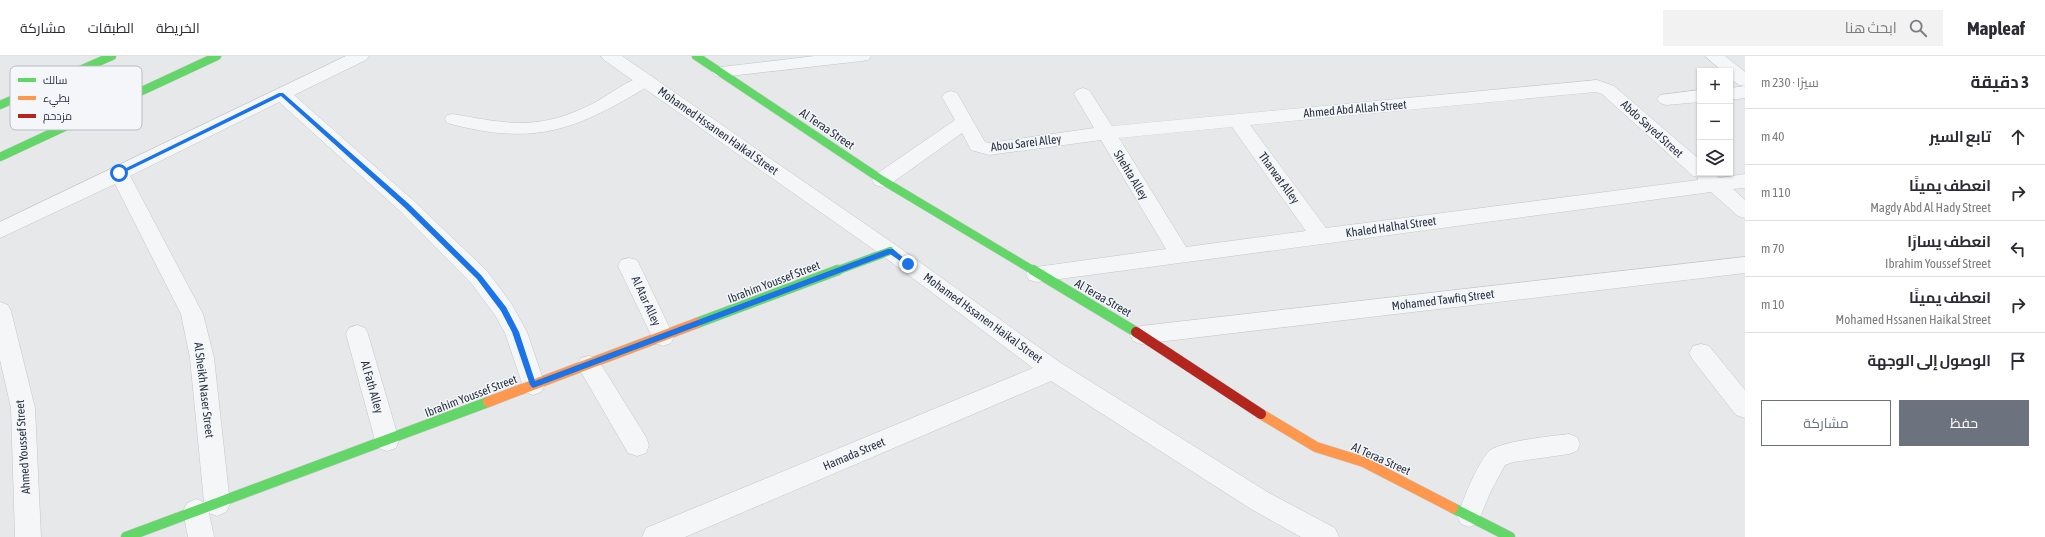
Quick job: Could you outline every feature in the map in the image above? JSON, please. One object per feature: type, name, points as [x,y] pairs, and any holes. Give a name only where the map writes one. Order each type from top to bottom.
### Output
[{"type":"main road","points":[[89,66],[112,56]]},
{"type":"main road","points":[[142,91],[217,56]]},
{"type":"main road","name":"Al Teraa Street","points":[[696,56],[882,180],[1141,335],[1277,425],[1316,446],[1364,462],[1510,537]]},
{"type":"main road","points":[[0,105],[10,101]]},
{"type":"main road","points":[[0,157],[58,130]]},
{"type":"main road","name":"Ibrahim Youssef Street","points":[[126,537],[589,365],[890,251]]},
{"type":"street","points":[[0,231],[360,56]]},
{"type":"street","name":"Mohamed Hssanen Haikal Street","points":[[610,56],[890,251],[1053,370],[1260,501],[1326,537]]},
{"type":"street","points":[[721,72],[822,58],[862,56]]},
{"type":"street","points":[[1714,56],[1745,82]]},
{"type":"street","name":"Ahmed Abd Allah Street","points":[[1106,133],[1597,86],[1604,87]]},
{"type":"street","name":"Abdo Sayed Street","points":[[1604,87],[1697,168]]},
{"type":"street","points":[[1733,94],[1745,92]]},
{"type":"street","points":[[281,94],[407,206],[479,277],[503,309],[516,332],[533,385]]},
{"type":"street","name":"Shehta Alley","points":[[1083,94],[1180,255]]},
{"type":"street","points":[[1666,99],[1697,96]]},
{"type":"street","name":"Abou Sarei Alley","points":[[951,97],[978,146],[989,149],[1106,133]]},
{"type":"street","name":"Tharwat Alley","points":[[1237,120],[1321,237]]},
{"type":"street","points":[[882,180],[965,122]]},
{"type":"street","name":"Al Sheikh Naser Street","points":[[119,173],[192,314],[202,358],[207,508],[201,537]]},
{"type":"street","name":"Abdo Sayed Street","points":[[1706,176],[1745,211]]},
{"type":"street","name":"Khaled Halhal Street","points":[[1037,274],[1321,237],[1706,176],[1745,181]]},
{"type":"street","name":"Mohamed Tawfiq Street","points":[[1141,335],[1745,265]]},
{"type":"street","name":"Al Atar Alley","points":[[629,266],[663,337]]},
{"type":"street","name":"Ahmed Youssef Street","points":[[0,311],[23,408],[28,537]]},
{"type":"street","name":"Al Fath Alley","points":[[357,334],[387,440]]},
{"type":"street","points":[[1701,353],[1745,408]]},
{"type":"street","points":[[589,365],[637,445]]},
{"type":"street","name":"Hamada Street","points":[[655,537],[1053,370]]},
{"type":"lane","points":[[453,119],[507,129],[556,125],[585,115],[646,80]]},
{"type":"lane","points":[[1469,516],[1484,481],[1497,458],[1512,452],[1569,444]]},
{"type":"traffic: fast","points":[[89,66],[112,56]]},
{"type":"traffic: fast","points":[[142,91],[217,56]]},
{"type":"traffic: fast","points":[[696,56],[882,180],[1136,332]]},
{"type":"traffic: fast","points":[[0,105],[10,101]]},
{"type":"traffic: fast","points":[[0,157],[58,130]]},
{"type":"traffic: fast","points":[[697,323],[890,251]]},
{"type":"traffic: fast","points":[[126,537],[488,402]]},
{"type":"traffic: fast","points":[[1453,508],[1510,537]]},
{"type":"traffic: slow","points":[[488,402],[697,323]]},
{"type":"traffic: slow","points":[[1261,414],[1316,447],[1364,462],[1453,508]]},
{"type":"traffic: jam","points":[[1136,332],[1261,414]]},
{"type":"route","points":[[119,173],[281,94],[407,206],[479,277],[503,309],[516,332],[533,385],[890,251],[908,264]]}]
